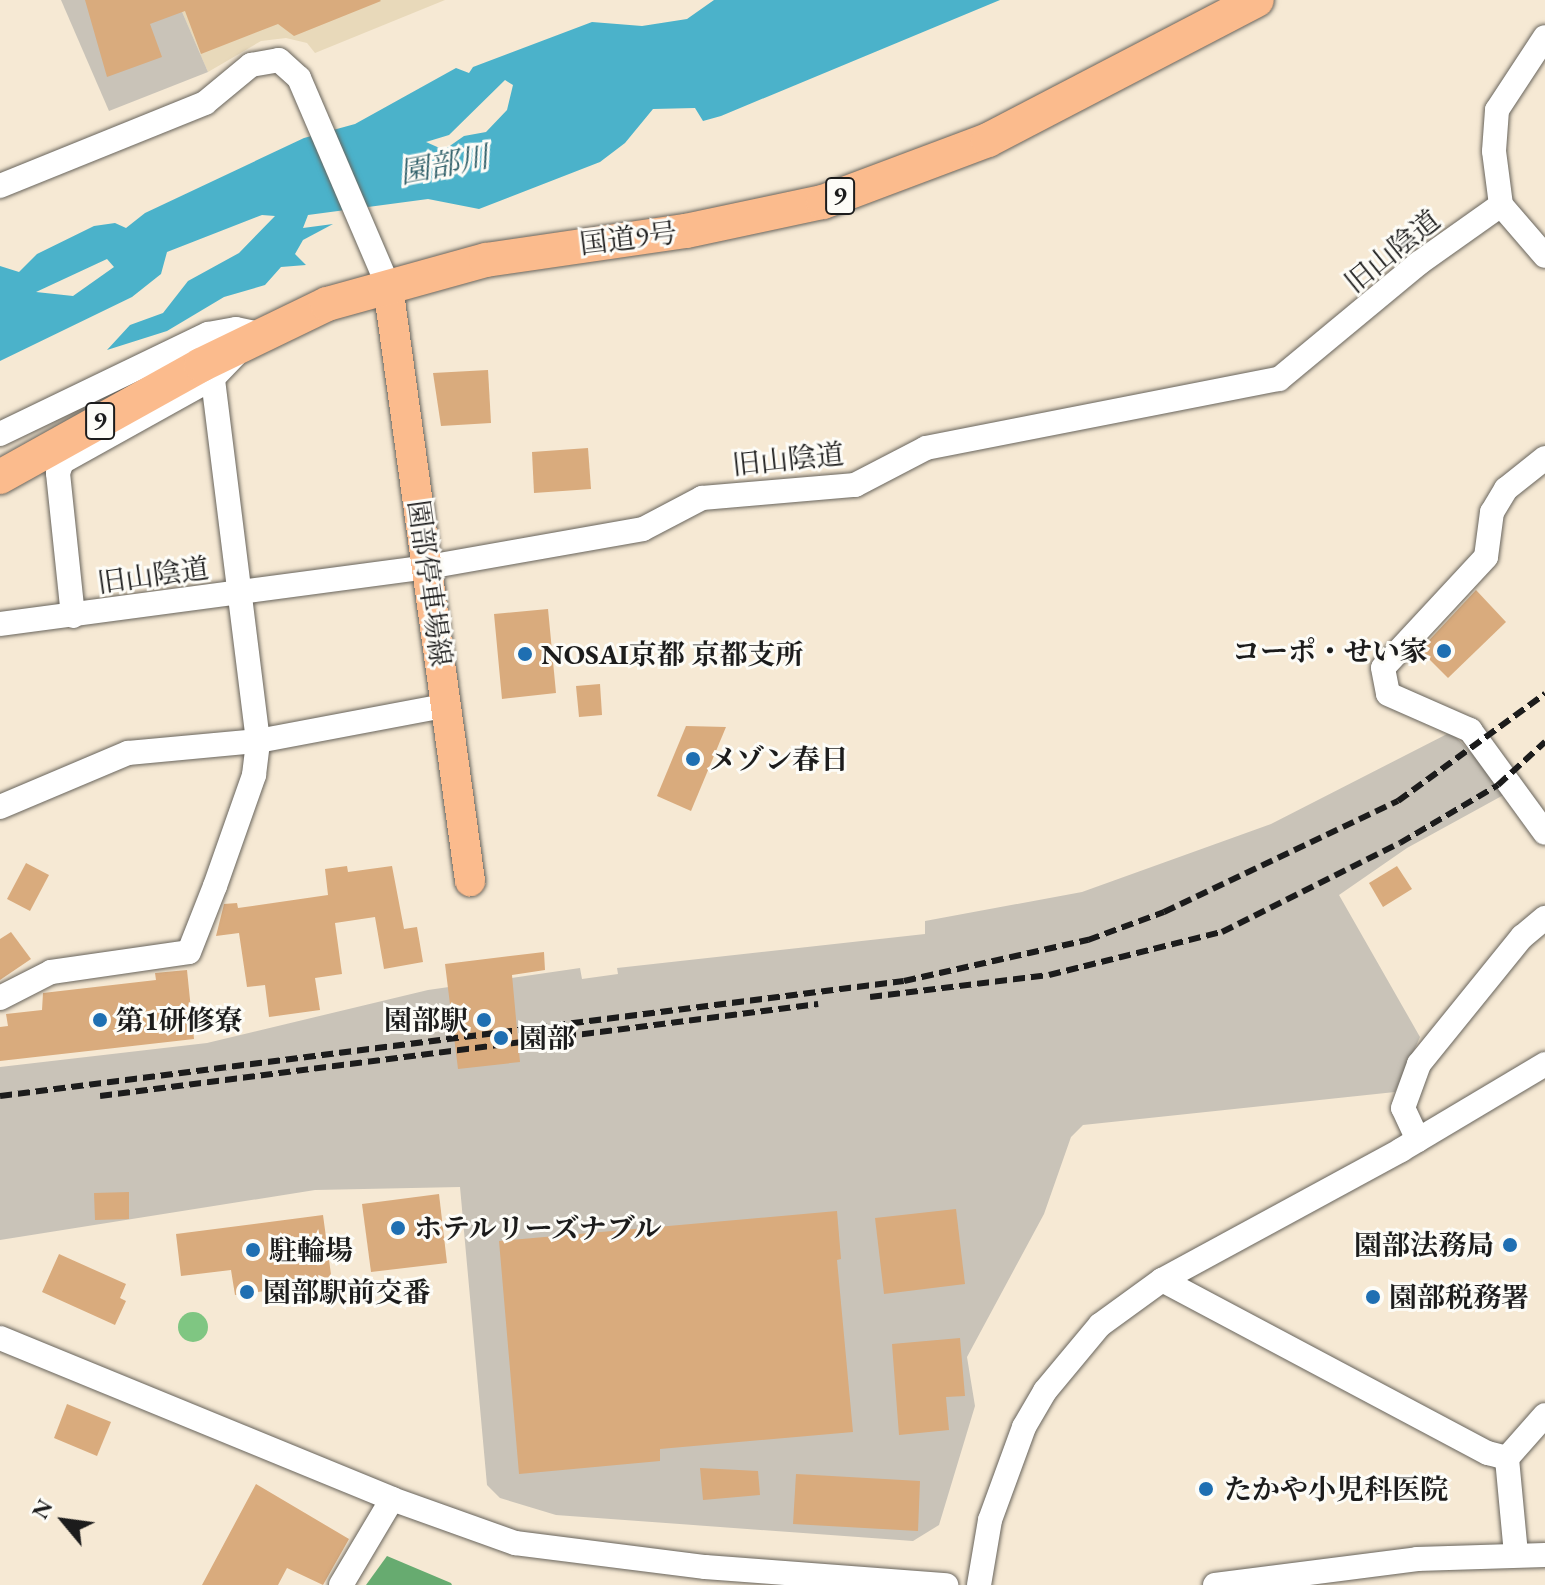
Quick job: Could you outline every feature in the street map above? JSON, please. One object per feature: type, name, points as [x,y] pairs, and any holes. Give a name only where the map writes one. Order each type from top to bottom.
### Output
[{"type":"highway","name":"国道9号","points":[[0,477],[259,334],[327,304],[381,273],[686,231],[823,202],[988,140],[1257,0]]},
{"type":"main road","name":"園部停車場線","points":[[381,273],[428,567],[470,881]]},
{"type":"street","points":[[1545,37],[1497,110],[1494,151],[1501,205],[1545,256]]},
{"type":"street","points":[[0,186],[205,103],[251,65],[267,59],[292,68],[381,273]]},
{"type":"street","name":"旧山陰道","points":[[0,624],[428,567],[643,529],[702,498],[855,485],[926,448],[1279,379],[1419,263],[1501,205]]},
{"type":"street","points":[[0,434],[208,334],[236,329],[259,334]]},
{"type":"street","points":[[73,616],[58,473],[62,462],[213,378],[259,334]]},
{"type":"street","points":[[0,998],[51,972],[189,952],[254,775],[258,741],[243,593],[213,378]]},
{"type":"street","points":[[1545,458],[1506,489],[1492,512],[1486,557],[1383,668],[1388,694],[1470,730],[1545,833]]},
{"type":"street","points":[[0,807],[128,753],[258,741],[448,705]]},
{"type":"street","points":[[1418,1140],[1403,1108],[1419,1064],[1522,937],[1545,918]]},
{"type":"street","points":[[979,1585],[1000,1486],[1045,1391],[1100,1325],[1162,1280],[1418,1140],[1545,1064]]},
{"type":"street","points":[[1162,1280],[1488,1453],[1507,1458]]},
{"type":"street","points":[[0,1338],[392,1499],[515,1543],[573,1554],[946,1585]]},
{"type":"street","points":[[1516,1554],[1507,1458],[1545,1415]]},
{"type":"street","points":[[341,1585],[392,1499]]},
{"type":"street","points":[[1215,1585],[1417,1559],[1545,1555]]},
{"type":"shaded area","points":[[61,0],[177,0],[208,72],[109,111]]},
{"type":"shaded area","points":[[177,0],[445,0],[315,53],[307,43],[286,38],[261,41],[208,72]]},
{"type":"shaded area","points":[[1451,732],[1509,792],[1407,848],[1339,895],[1420,1037],[1395,1092],[1083,1125],[1071,1137],[1044,1214],[967,1357],[975,1406],[939,1525],[913,1541],[556,1515],[500,1498],[487,1485],[460,1187],[315,1190],[0,1240],[0,1067],[207,1043],[428,990],[580,968],[582,979],[618,974],[617,968],[925,934],[925,921],[1082,892],[1271,824]]},
{"type":"green space","points":[[193,1312],[199,1313],[207,1321],[207,1333],[199,1341],[193,1342],[187,1341],[179,1333],[178,1327],[179,1321],[187,1313]]},
{"type":"green space","points":[[387,1556],[451,1583],[452,1585],[366,1585]]},
{"type":"water","name":"園部川","points":[[714,0],[1000,0],[721,116],[703,121],[695,108],[653,109],[625,143],[600,162],[479,209],[428,199],[308,215],[303,228],[333,224],[303,240],[295,254],[306,265],[281,267],[265,285],[224,297],[167,331],[107,350],[130,325],[163,313],[188,281],[239,253],[275,216],[262,215],[167,252],[161,274],[132,297],[0,361],[0,266],[19,272],[37,254],[94,226],[115,223],[126,228],[145,213],[304,138],[355,124],[456,68],[469,73],[473,67],[592,22],[642,26],[687,19]],"holes":[[[505,80],[513,85],[507,110],[486,132],[464,136],[444,150],[426,142],[449,135]],[[107,259],[114,267],[73,296],[36,292]]]},
{"type":"building","points":[[85,0],[381,1],[294,36],[278,24],[201,54],[185,11],[150,24],[162,57],[107,77]]},
{"type":"building","points":[[488,370],[491,423],[441,426],[433,373]]},
{"type":"building","points":[[588,448],[591,489],[534,493],[532,452]]},
{"type":"building","points":[[1476,590],[1506,622],[1448,678],[1420,650]]},
{"type":"building","name":"NOSAI京都 京都支所","points":[[548,609],[556,693],[502,699],[494,614]]},
{"type":"building","points":[[600,684],[602,715],[579,717],[576,686]]},
{"type":"building","name":"メゾン春日","points":[[686,726],[726,727],[691,811],[657,796]]},
{"type":"building","points":[[26,863],[49,875],[30,911],[7,899]]},
{"type":"building","points":[[347,866],[348,872],[392,866],[404,929],[417,927],[423,962],[384,969],[375,917],[335,923],[342,974],[315,978],[320,1010],[269,1017],[265,985],[247,987],[239,933],[216,936],[224,904],[237,903],[238,908],[328,895],[325,869]]},
{"type":"building","points":[[1397,866],[1412,889],[1383,907],[1369,883]]},
{"type":"building","points":[[11,932],[31,959],[0,980],[0,939]]},
{"type":"building","name":"園部駅","points":[[544,952],[545,970],[512,975],[520,1062],[458,1069],[445,964]]},
{"type":"building","name":"第1研修寮","points":[[187,970],[194,1039],[0,1061],[0,1027],[8,1026],[6,1014],[42,1010],[43,993],[156,980],[155,973]]},
{"type":"building","points":[[129,1192],[129,1219],[95,1220],[94,1193]]},
{"type":"building","points":[[439,1194],[447,1263],[371,1272],[362,1204]]},
{"type":"building","points":[[956,1209],[965,1284],[884,1294],[875,1218]]},
{"type":"building","points":[[837,1211],[841,1259],[837,1260],[853,1432],[660,1449],[660,1461],[519,1474],[499,1241]]},
{"type":"building","name":"駐輪場","points":[[323,1215],[332,1282],[235,1295],[231,1270],[181,1276],[176,1234]]},
{"type":"building","points":[[59,1254],[126,1284],[120,1298],[126,1301],[115,1325],[42,1292]]},
{"type":"building","points":[[960,1338],[965,1396],[946,1397],[949,1430],[899,1435],[892,1344]]},
{"type":"building","points":[[67,1404],[111,1422],[97,1456],[54,1438]]},
{"type":"building","points":[[700,1468],[758,1471],[760,1495],[703,1500]]},
{"type":"building","points":[[796,1474],[920,1481],[918,1531],[793,1524]]},
{"type":"building","points":[[256,1484],[349,1539],[323,1585],[287,1568],[278,1585],[202,1585]]},
{"type":"railway","points":[[0,1096],[904,981],[1088,940],[1164,912],[1398,801],[1545,694]]},
{"type":"railway","points":[[870,997],[1049,975],[1222,932],[1400,843],[1498,785],[1545,742]]},
{"type":"railway","points":[[100,1096],[818,1004]]},
{"type":"place","name":"コーポ・せい家","points":[[1444,651]]},
{"type":"place","name":"NOSAI京都 京都支所","points":[[525,654]]},
{"type":"place","name":"メゾン春日","points":[[693,759]]},
{"type":"place","name":"第1研修寮","points":[[100,1020]]},
{"type":"place","name":"園部駅","points":[[484,1020]]},
{"type":"place","name":"園部","points":[[501,1038]]},
{"type":"place","name":"ホテルリーズナブル","points":[[398,1228]]},
{"type":"place","name":"園部法務局","points":[[1510,1245]]},
{"type":"place","name":"駐輪場","points":[[253,1250]]},
{"type":"place","name":"園部駅前交番","points":[[247,1292]]},
{"type":"place","name":"園部税務署","points":[[1373,1297]]},
{"type":"place","name":"たかや小児科医院","points":[[1206,1489]]}]
